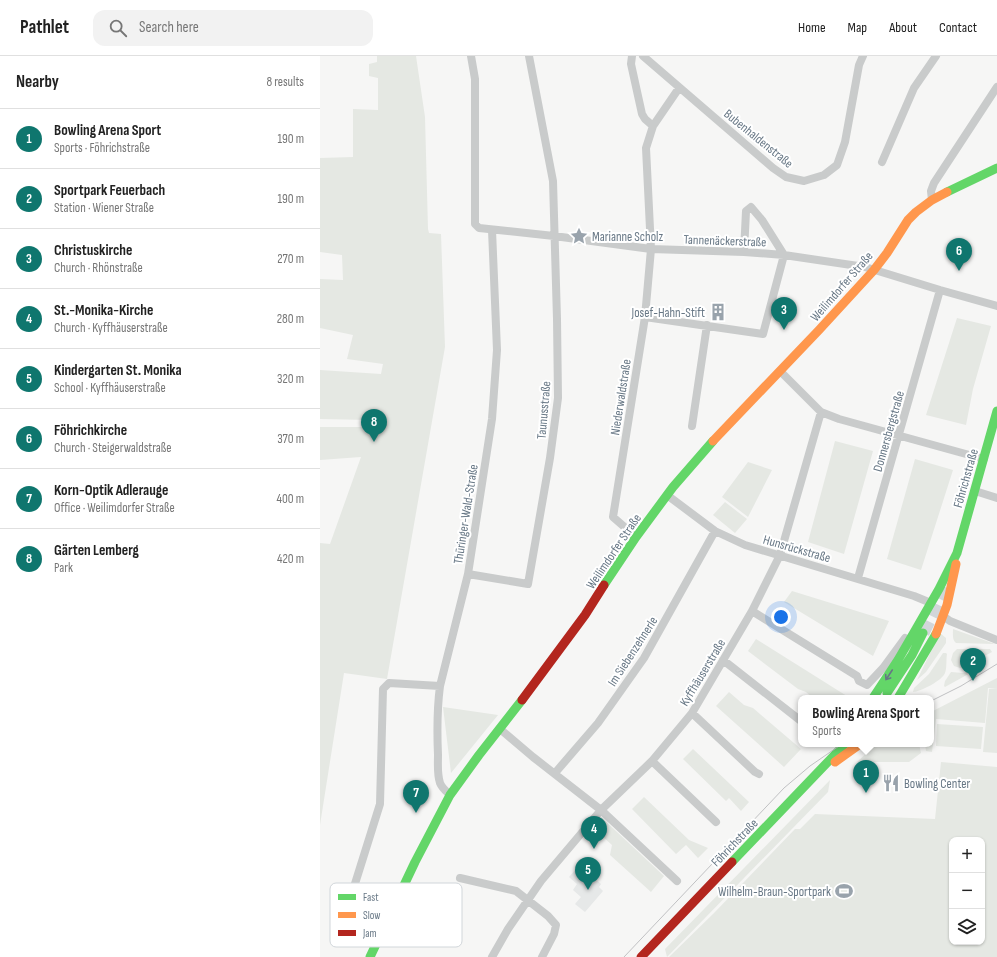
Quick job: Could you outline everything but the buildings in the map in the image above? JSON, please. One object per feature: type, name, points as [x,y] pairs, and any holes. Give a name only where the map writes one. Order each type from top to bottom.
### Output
[{"type":"street","name":"Tannenäckerstraße","points":[[471,56],[475,79],[475,224],[479,228],[651,249],[784,255],[865,267],[997,306]]},
{"type":"street","name":"Taunusstraße","points":[[468,574],[528,584],[550,458],[558,398],[553,180],[529,56]]},
{"type":"street","points":[[632,56],[631,64],[642,114],[653,126]]},
{"type":"street","name":"Bubenhaldenstraße","points":[[643,56],[773,168],[786,177],[804,181],[824,175],[837,165],[845,142],[859,65],[863,56]]},
{"type":"street","points":[[882,162],[914,88],[936,56]]},
{"type":"street","points":[[932,200],[931,191],[934,183],[997,87]]},
{"type":"street","name":"Niederwaldstraße","points":[[636,537],[613,517],[644,317],[651,249],[646,152],[653,126],[679,88]]},
{"type":"street","name":"Weilimdorfer Straße","points":[[405,883],[450,795],[585,614],[636,537],[667,495],[713,441],[874,270],[908,220],[932,200],[997,168]]},
{"type":"street","points":[[644,317],[763,334],[784,255],[762,220],[750,207],[746,211],[744,252]]},
{"type":"street","name":"Thüringer-Wald-Straße","points":[[450,795],[444,790],[438,772],[437,726],[440,686],[468,574],[495,394],[497,350],[492,230]]},
{"type":"street","name":"Donnersbergstraße","points":[[858,578],[940,290]]},
{"type":"street","points":[[692,426],[707,325]]},
{"type":"street","points":[[780,371],[821,412],[839,419],[984,459]]},
{"type":"street","name":"Föhrichstraße","points":[[939,615],[950,593],[957,553],[997,411]]},
{"type":"street","name":"Kyffhäuserstraße","points":[[492,957],[508,929],[541,881],[601,810],[652,761],[692,713],[752,611],[780,555],[821,412]]},
{"type":"street","points":[[975,491],[997,498]]},
{"type":"street","name":"Hunsrückstraße","points":[[667,495],[715,531],[746,545],[934,602]]},
{"type":"street","name":"Im Siebenzehnerle","points":[[555,773],[598,723],[644,658],[715,531]]},
{"type":"street","name":"Föhrichstraße","points":[[886,695],[900,675],[920,631],[922,619],[934,602],[957,553]]},
{"type":"street","points":[[900,695],[936,634],[939,615],[934,602],[950,593]]},
{"type":"street","points":[[752,611],[857,676],[859,681],[868,685],[883,668],[909,632],[920,631]]},
{"type":"street","points":[[922,619],[939,615],[997,640]]},
{"type":"street","points":[[875,695],[898,660],[920,631]]},
{"type":"street","points":[[723,660],[798,719]]},
{"type":"street","points":[[355,883],[380,804],[383,690],[389,683],[440,686]]},
{"type":"street","points":[[692,713],[755,772],[759,774]]},
{"type":"street","points":[[500,729],[601,810],[677,881]]},
{"type":"street","points":[[803,788],[812,770],[831,747]]},
{"type":"street","name":"Föhrichstraße","points":[[641,957],[842,747]]},
{"type":"street","points":[[815,775],[856,747]]},
{"type":"street","points":[[652,761],[716,822]]},
{"type":"street","points":[[460,878],[516,891],[548,916],[556,924],[554,934],[542,957]]},
{"type":"street","name":"Weilimdorfer Straße","points":[[370,957],[375,947]]},
{"type":"shaded area","points":[[377,56],[416,56],[425,117],[428,229],[429,233],[441,234],[445,347],[387,679],[344,673],[320,825],[320,543],[330,544],[361,457],[320,460],[320,427],[368,427],[370,420],[320,419],[320,370],[381,374],[383,364],[347,359],[353,335],[320,328],[320,279],[343,280],[342,255],[320,252],[320,158],[353,157],[353,109],[378,110],[378,78],[369,76],[369,64],[377,62]]},
{"type":"shaded area","points":[[957,318],[991,326],[973,389],[966,425],[926,415]]},
{"type":"shaded area","points":[[835,441],[873,451],[844,554],[808,542]]},
{"type":"shaded area","points":[[915,459],[953,470],[921,570],[887,559]]},
{"type":"shaded area","points":[[748,462],[772,470],[748,517],[722,497]]},
{"type":"shaded area","points":[[725,502],[747,519],[735,533],[713,515]]},
{"type":"shaded area","points":[[792,591],[889,621],[873,656],[784,602]]},
{"type":"shaded area","points":[[953,629],[995,644],[956,643],[953,639]]},
{"type":"shaded area","points":[[940,633],[946,638],[946,643],[926,672],[917,680]]},
{"type":"shaded area","points":[[756,639],[845,695],[810,695],[798,689],[748,651]]},
{"type":"shaded area","points":[[957,649],[990,649],[992,652],[960,668],[954,666],[951,660],[953,653]]},
{"type":"shaded area","points":[[943,653],[947,654],[946,669],[943,676],[931,685],[913,692],[914,688],[929,674]]},
{"type":"shaded area","points":[[970,671],[972,672],[945,687],[944,686],[945,681],[951,672],[963,673]]},
{"type":"shaded area","points":[[997,678],[997,689],[988,688],[985,723],[936,719],[934,736],[934,710]]},
{"type":"shaded area","points":[[989,689],[997,689],[997,753],[983,752]]},
{"type":"shaded area","points":[[729,692],[744,705],[753,708],[801,749],[784,767],[716,706]]},
{"type":"shaded area","points":[[443,707],[498,715],[451,773]]},
{"type":"shaded area","points":[[937,724],[983,727],[981,749],[936,746]]},
{"type":"shaded area","points":[[873,747],[920,747],[921,753],[909,762],[857,762]]},
{"type":"shaded area","points":[[925,747],[933,747],[932,752],[926,751]]},
{"type":"shaded area","points":[[693,749],[749,802],[741,811],[729,798],[726,801],[683,759]]},
{"type":"shaded area","name":"Wilhelm-Braun-Sportpark","points":[[941,762],[997,767],[997,957],[669,957],[714,913],[795,829],[800,829],[815,814],[935,819]]},
{"type":"shaded area","points":[[830,780],[828,792],[667,957],[665,949]]},
{"type":"shaded area","points":[[644,797],[689,840],[708,848],[698,858],[686,845],[676,854],[632,809]]},
{"type":"shaded area","points":[[601,817],[664,876],[651,892],[610,855],[612,845],[592,827]]},
{"type":"shaded area","points":[[577,868],[583,874],[586,871],[601,884],[599,887],[603,891],[585,912],[575,904],[581,897],[573,890],[577,884],[569,877]]},
{"type":"tunnel","points":[[923,633],[947,584]]},
{"type":"tram line","points":[[934,700],[961,686],[997,664]]},
{"type":"tram line","points":[[624,957],[784,788],[810,766],[838,747]]},
{"type":"traffic: fast","points":[[947,192],[997,168]]},
{"type":"traffic: fast","points":[[916,629],[939,589],[957,553],[997,411]]},
{"type":"traffic: fast","points":[[604,585],[636,537],[673,487],[713,441]]},
{"type":"traffic: fast","points":[[875,695],[916,629]]},
{"type":"traffic: fast","points":[[887,693],[912,655],[923,633]]},
{"type":"traffic: fast","points":[[900,695],[936,634]]},
{"type":"traffic: fast","points":[[405,883],[450,795],[522,700]]},
{"type":"traffic: fast","points":[[732,862],[842,747]]},
{"type":"traffic: fast","points":[[370,957],[375,947]]},
{"type":"traffic: slow","points":[[713,441],[874,270],[908,220],[932,200],[947,192]]},
{"type":"traffic: slow","points":[[936,634],[947,605],[956,564]]},
{"type":"traffic: slow","points":[[835,762],[856,747]]},
{"type":"traffic: jam","points":[[522,700],[585,615],[604,585]]},
{"type":"traffic: jam","points":[[641,957],[732,862]]},
{"type":"place","name":"Marianne Scholz","points":[[579,236]]},
{"type":"place","name":"Föhrichkirche","points":[[959,271]]},
{"type":"place","name":"Josef-Hahn-Stift","points":[[718,312]]},
{"type":"place","name":"Christuskirche","points":[[784,330]]},
{"type":"place","name":"Gärten Lemberg","points":[[374,442]]},
{"type":"place","name":"Sportpark Feuerbach","points":[[973,681]]},
{"type":"place","name":"Bowling Center","points":[[891,783]]},
{"type":"place","name":"Bowling Arena Sport","points":[[866,793]]},
{"type":"place","name":"Korn-Optik Adlerauge","points":[[416,813]]},
{"type":"place","name":"St.-Monika-Kirche","points":[[594,849]]},
{"type":"place","name":"Kindergarten St. Monika","points":[[588,890]]},
{"type":"place","name":"Wilhelm-Braun-Sportpark","points":[[844,891]]}]
